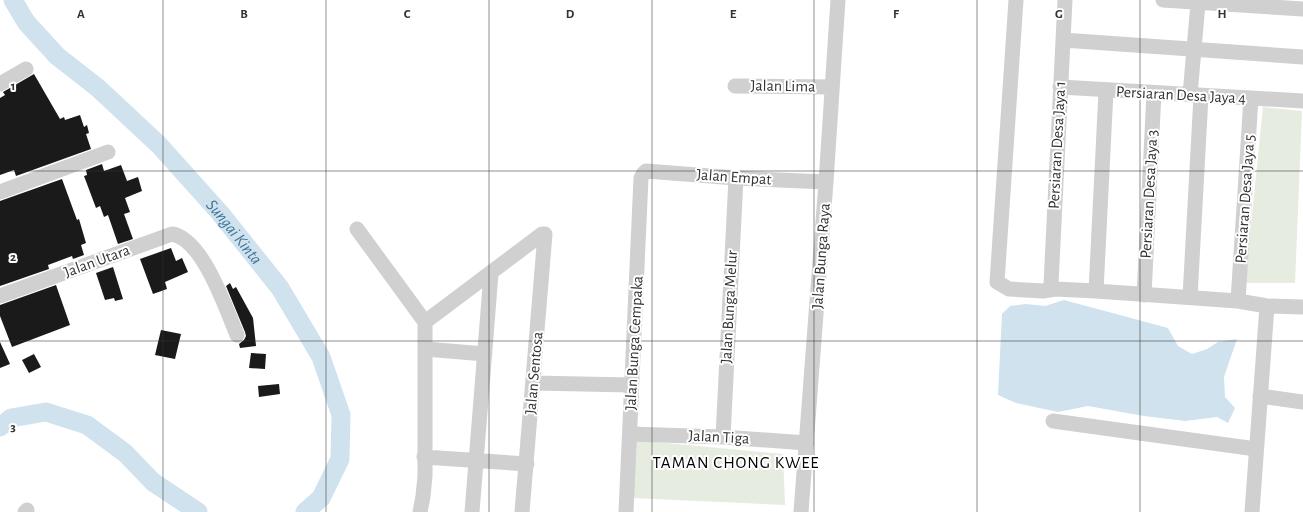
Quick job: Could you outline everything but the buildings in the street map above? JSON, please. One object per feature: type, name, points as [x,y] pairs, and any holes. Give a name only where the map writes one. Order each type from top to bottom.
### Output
[{"type":"street","name":"Jalan Bunga Raya","points":[[801,512],[838,0]]},
{"type":"street","points":[[1016,0],[997,282],[1009,289],[1043,291],[1055,289],[1096,291],[1238,301],[1267,306],[1303,307]]},
{"type":"street","name":"Persiaran Desa Jaya 1","points":[[1055,289],[1051,284],[1065,0]]},
{"type":"street","points":[[1163,0],[1303,9]]},
{"type":"street","points":[[1190,297],[1195,96],[1194,48],[1198,3]]},
{"type":"street","points":[[1063,40],[1194,48],[1303,57]]},
{"type":"street","points":[[0,84],[26,69]]},
{"type":"street","name":"Jalan Lima","points":[[735,86],[832,87]]},
{"type":"street","name":"Persiaran Desa Jaya 4","points":[[1060,87],[1106,91],[1303,101]]},
{"type":"street","points":[[1096,291],[1106,91]]},
{"type":"street","name":"Persiaran Desa Jaya 3","points":[[1144,295],[1154,93]]},
{"type":"street","name":"Persiaran Desa Jaya 5","points":[[1238,301],[1251,98]]},
{"type":"street","points":[[0,192],[108,152]]},
{"type":"street","name":"Jalan Empat","points":[[643,174],[646,171],[736,178],[826,182]]},
{"type":"street","name":"Jalan Bunga Cempaka","points":[[626,512],[643,174]]},
{"type":"street","name":"Jalan Bunga Melur","points":[[723,437],[736,178]]},
{"type":"street","points":[[356,229],[425,322],[423,496],[420,512]]},
{"type":"street","name":"Jalan Utara","points":[[0,296],[172,234],[181,237],[191,246],[206,265],[213,276],[237,335]]},
{"type":"street","name":"Jalan Sentosa","points":[[491,274],[542,234],[545,234],[522,512]]},
{"type":"street","points":[[425,322],[491,274]]},
{"type":"street","points":[[472,512],[491,274]]},
{"type":"street","points":[[1252,512],[1267,306]]},
{"type":"street","points":[[425,349],[485,354]]},
{"type":"street","points":[[533,383],[632,386]]},
{"type":"street","points":[[1260,396],[1303,402]]},
{"type":"street","points":[[1053,421],[1256,449]]},
{"type":"street","name":"Jalan Tiga","points":[[630,434],[723,437],[807,443]]},
{"type":"street","points":[[424,457],[527,464]]},
{"type":"shaded area","points":[[1263,107],[1302,111],[1295,283],[1245,283]]},
{"type":"shaded area","points":[[635,440],[783,454],[785,505],[632,498]]},
{"type":"water","points":[[1064,300],[1168,328],[1178,346],[1192,354],[1207,349],[1218,342],[1237,339],[1224,377],[1225,397],[1235,408],[1228,423],[1217,417],[1185,421],[1144,416],[1088,406],[1058,412],[1016,403],[998,395],[1002,314],[1010,306],[1026,304],[1045,306]]},
{"type":"waterway","name":"Sungai Kinta","points":[[13,0],[26,22],[57,56],[98,88],[159,145],[220,213],[280,288],[321,357],[341,415],[340,459],[321,498],[305,512]]},
{"type":"waterway","name":"Sungai Kinta","points":[[0,427],[11,418],[46,412],[87,425],[125,453],[153,482],[198,512]]},
{"type":"district","name":"TAMAN CHONG KWEE","points":[[736,462]]}]
